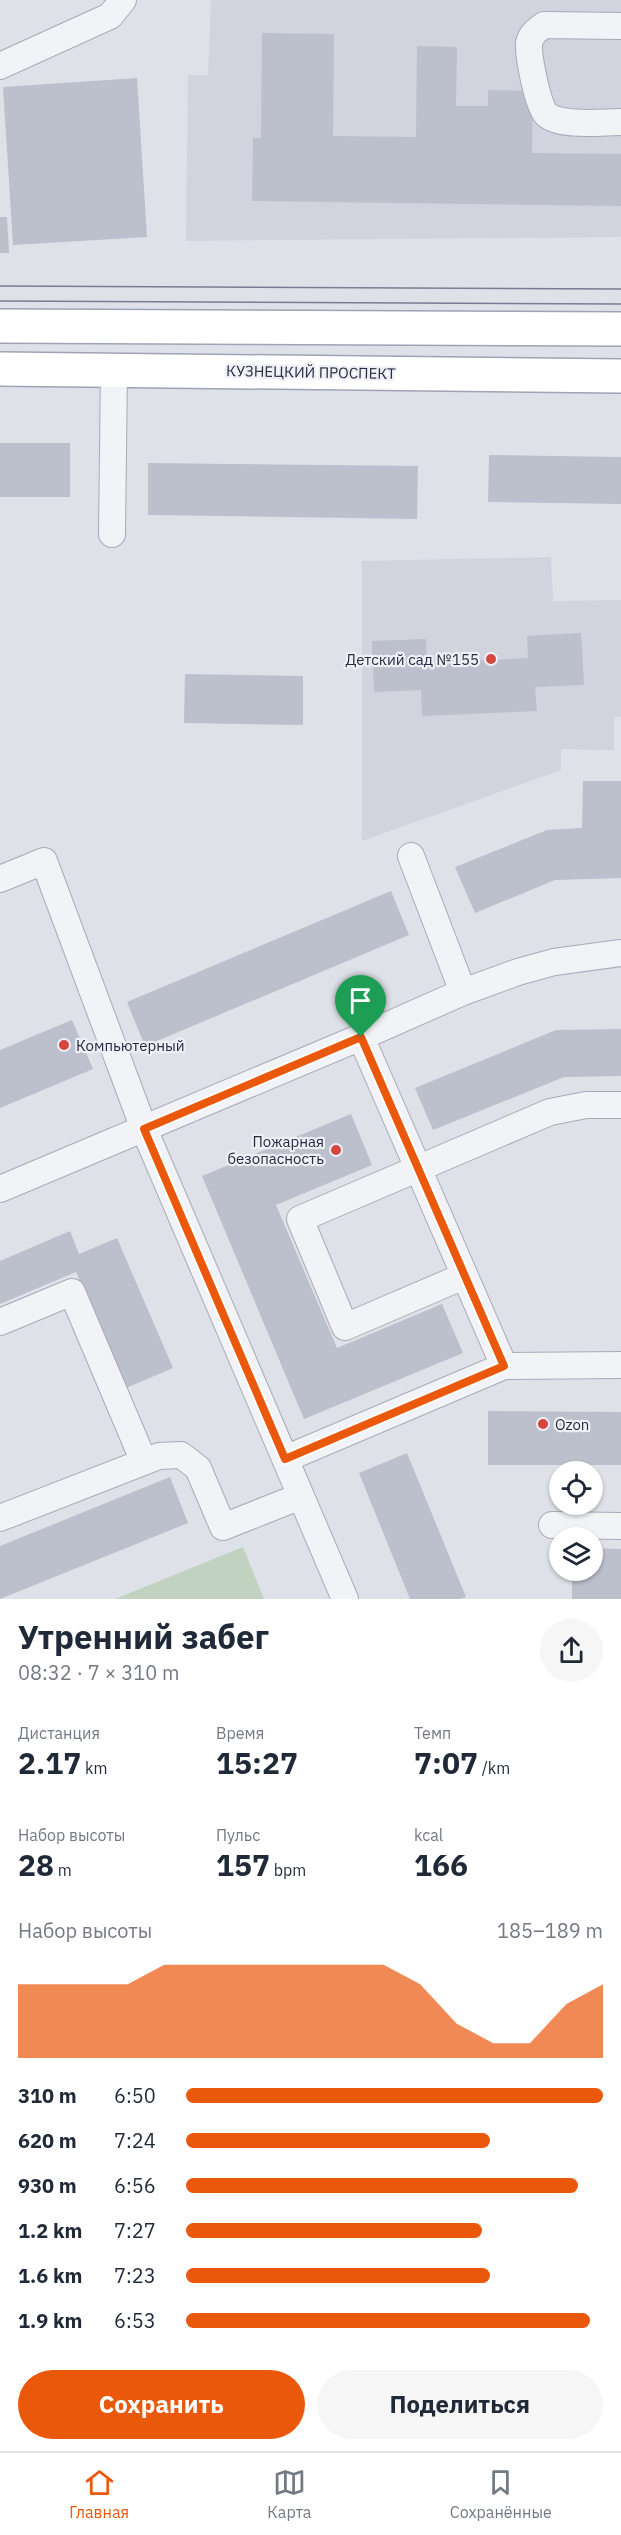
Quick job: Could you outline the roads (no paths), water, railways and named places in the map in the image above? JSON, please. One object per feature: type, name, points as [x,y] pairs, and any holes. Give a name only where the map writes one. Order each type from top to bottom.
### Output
[{"type":"main road","points":[[0,326],[621,329]]},
{"type":"main road","name":"КУЗНЕЦКИЙ ПРОСПЕКТ","points":[[0,369],[621,376]]},
{"type":"street","points":[[0,66],[110,16],[123,0]]},
{"type":"street","points":[[621,26],[543,25],[534,32],[529,43],[539,104],[546,115],[563,122],[621,122]]},
{"type":"street","points":[[112,534],[114,369]]},
{"type":"street","points":[[411,856],[463,992]]},
{"type":"street","points":[[0,879],[44,861],[144,1129],[345,1599]]},
{"type":"street","points":[[0,1190],[463,992],[554,962],[621,953]]},
{"type":"street","points":[[361,1037],[504,1366]]},
{"type":"street","points":[[464,1276],[345,1326],[300,1220],[550,1112],[586,1105],[621,1105]]},
{"type":"street","points":[[0,1322],[72,1292],[144,1462]]},
{"type":"street","points":[[285,1459],[504,1366],[621,1365]]},
{"type":"street","points":[[0,1518],[159,1456],[181,1455],[198,1468],[223,1527],[301,1496]]},
{"type":"street","points":[[552,1525],[621,1526]]},
{"type":"tram line","points":[[0,286],[621,289]]},
{"type":"tram line","points":[[0,301],[621,304]]},
{"type":"place","name":"Детский сад №155","points":[[491,659]]},
{"type":"place","name":"Компьютерный","points":[[64,1045]]},
{"type":"place","name":"Пожарная безопасность","points":[[336,1150]]},
{"type":"place","name":"Ozon","points":[[543,1424]]}]
